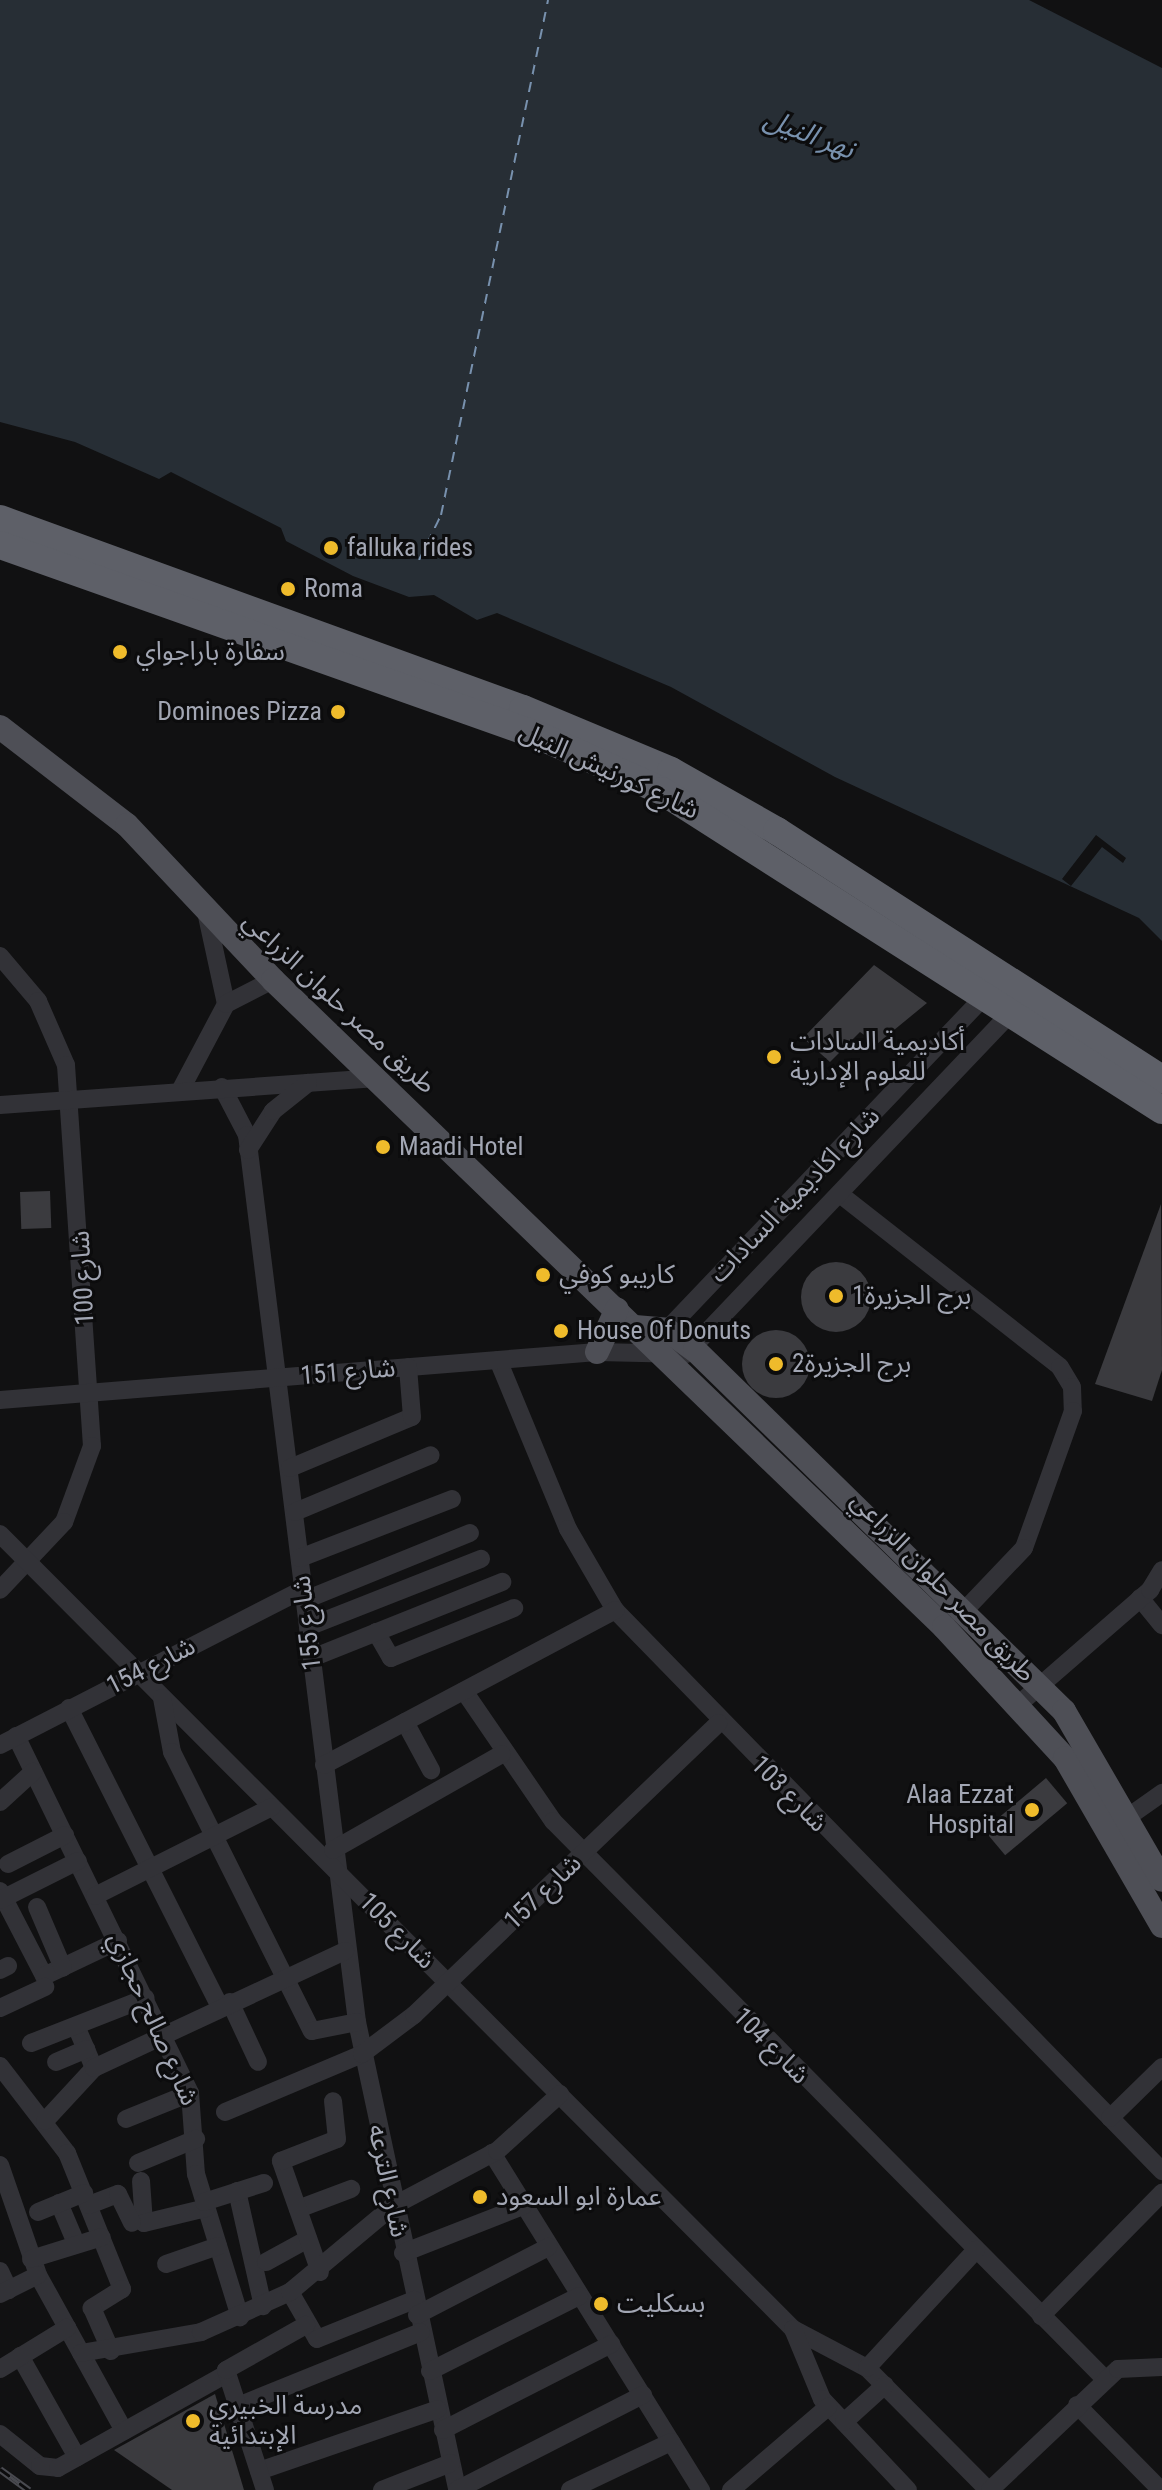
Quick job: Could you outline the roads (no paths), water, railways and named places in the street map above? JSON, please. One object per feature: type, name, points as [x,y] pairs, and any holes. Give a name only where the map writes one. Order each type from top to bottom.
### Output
[{"type":"highway","name":"شارع كورنيش النيل","points":[[0,519],[644,759],[750,813],[1020,1003],[1162,1110]]},
{"type":"highway","name":"شارع كورنيش النيل","points":[[0,545],[582,753],[728,829],[994,986]]},
{"type":"highway","name":"شارع كورنيش النيل","points":[[1020,1003],[1162,1079]]},
{"type":"main road","name":"طريق مصر حلوان الزراعي","points":[[0,727],[100,800],[207,916],[635,1327],[662,1344],[1019,1704],[1071,1767],[1162,1926]]},
{"type":"main road","points":[[597,1352],[617,1309]]},
{"type":"main road","name":"طريق مصر حلوان الزراعي","points":[[662,1344],[695,1350],[1040,1686],[1082,1733],[1162,1880]]},
{"type":"street","points":[[207,916],[226,1004]]},
{"type":"street","name":"شارع 100","points":[[0,956],[54,1032],[72,1099],[89,1393],[86,1472],[64,1522],[32,1564],[0,1590]]},
{"type":"street","points":[[180,1091],[226,1004],[273,980]]},
{"type":"street","name":"شارع اكاديمية السادات","points":[[662,1344],[802,1188],[994,986]]},
{"type":"street","name":"شارع اكاديمية السادات","points":[[695,1350],[1020,1003]]},
{"type":"street","points":[[0,1105],[377,1078]]},
{"type":"street","points":[[248,1150],[273,1111],[308,1083]]},
{"type":"street","points":[[222,1087],[244,1120],[274,1378]]},
{"type":"street","points":[[802,1188],[827,1209]]},
{"type":"street","points":[[841,1195],[1060,1367],[1072,1387],[1073,1411],[1024,1548],[965,1610]]},
{"type":"street","name":"شارع 151","points":[[0,1400],[597,1352],[662,1344]]},
{"type":"street","name":"شارع 103","points":[[498,1360],[568,1529],[615,1610],[718,1723],[1162,2171]]},
{"type":"street","points":[[290,1468],[411,1418],[408,1367]]},
{"type":"street","name":"شارع 155","points":[[274,1378],[290,1468],[334,1859]]},
{"type":"street","points":[[295,1512],[431,1455]]},
{"type":"street","points":[[300,1558],[452,1499]]},
{"type":"street","name":"شارع 154","points":[[8,1740],[138,1672],[304,1595],[470,1533]]},
{"type":"street","name":"شارع 105","points":[[0,1534],[272,1807],[334,1859],[449,1983],[793,2329],[867,2368],[989,2490]]},
{"type":"street","points":[[308,1627],[481,1559]]},
{"type":"street","points":[[1019,1704],[1140,1598],[1162,1570]]},
{"type":"street","points":[[312,1658],[502,1582]]},
{"type":"street","points":[[1140,1598],[1162,1625]]},
{"type":"street","points":[[376,1632],[389,1659],[514,1608]]},
{"type":"street","points":[[324,1765],[615,1610]]},
{"type":"street","name":"شارع 104","points":[[464,1691],[502,1754],[583,1853],[1105,2379]]},
{"type":"street","points":[[162,1698],[166,1739],[313,2033],[357,2022]]},
{"type":"street","points":[[69,1708],[150,1868],[258,2062]]},
{"type":"street","points":[[405,1722],[431,1770]]},
{"type":"street","name":"شارع 157","points":[[225,2112],[362,2054],[449,1983],[718,1723]]},
{"type":"street","name":"شارع صالح حجازي","points":[[8,1740],[33,1772],[164,2034],[190,2093],[205,2205],[218,2246],[243,2355]]},
{"type":"street","points":[[334,1859],[502,1754]]},
{"type":"street","points":[[0,1802],[33,1772]]},
{"type":"street","points":[[1128,1817],[1162,1793]]},
{"type":"street","points":[[95,1896],[272,1807]]},
{"type":"street","points":[[8,1864],[65,1835]]},
{"type":"street","name":"شارع الترعه","points":[[334,1859],[362,2054],[457,2490]]},
{"type":"street","points":[[44,1981],[1,1896],[78,1861]]},
{"type":"street","points":[[37,1907],[63,1968]]},
{"type":"street","points":[[0,2008],[63,1968],[118,1941]]},
{"type":"street","points":[[45,2121],[94,2068],[345,1951]]},
{"type":"street","points":[[31,2043],[146,1998]]},
{"type":"street","points":[[76,2026],[94,2068]]},
{"type":"street","points":[[56,2062],[86,2049]]},
{"type":"street","points":[[0,2066],[5,2087],[45,2121],[86,2199],[123,2290],[92,2308],[111,2351]]},
{"type":"street","points":[[1110,2118],[1162,2067]]},
{"type":"street","points":[[126,2119],[190,2093]]},
{"type":"street","points":[[81,2353],[111,2351],[235,2319],[290,2292],[320,2272],[393,2206],[492,2153],[560,2094]]},
{"type":"street","points":[[320,2272],[281,2162],[337,2139],[333,2101]]},
{"type":"street","points":[[196,2139],[140,2172],[144,2223],[264,2183]]},
{"type":"street","points":[[492,2153],[643,2395],[692,2486]]},
{"type":"street","points":[[0,2165],[35,2267],[124,2431]]},
{"type":"street","points":[[298,2209],[351,2189]]},
{"type":"street","points":[[237,2191],[263,2306]]},
{"type":"street","points":[[1041,2316],[1162,2193]]},
{"type":"street","points":[[38,2212],[59,2203],[118,2194],[132,2223]]},
{"type":"street","points":[[59,2203],[74,2239]]},
{"type":"street","points":[[403,2253],[523,2206]]},
{"type":"street","points":[[0,2271],[4,2292],[35,2267],[102,2237]]},
{"type":"street","points":[[266,2262],[308,2239]]},
{"type":"street","points":[[166,2264],[218,2246]]},
{"type":"street","points":[[238,2406],[548,2247]]},
{"type":"street","points":[[867,2368],[976,2250]]},
{"type":"street","points":[[290,2292],[306,2325],[318,2339],[417,2316]]},
{"type":"street","points":[[430,2371],[579,2296]]},
{"type":"street","points":[[0,2434],[49,2468],[77,2457],[226,2374],[243,2355],[306,2325]]},
{"type":"street","points":[[0,2369],[67,2328]]},
{"type":"street","name":"شارع 105","points":[[793,2329],[828,2407],[908,2490]]},
{"type":"street","points":[[443,2430],[611,2344]]},
{"type":"street","points":[[20,2356],[77,2457]]},
{"type":"street","points":[[989,2490],[1105,2379],[1134,2364],[1162,2367]]},
{"type":"street","points":[[226,2374],[265,2490]]},
{"type":"street","points":[[844,2422],[885,2385]]},
{"type":"street","points":[[457,2490],[643,2395]]},
{"type":"street","points":[[1077,2405],[1156,2485]]},
{"type":"street","points":[[731,2490],[828,2407]]},
{"type":"street","points":[[259,2471],[438,2409]]},
{"type":"street","points":[[570,2490],[671,2442]]},
{"type":"street","points":[[382,2490],[451,2463]]},
{"type":"water","name":"نهر النيل","points":[[0,0],[1029,0],[1162,68],[1162,941],[1139,918],[835,777],[671,687],[497,613],[477,620],[434,595],[409,597],[353,576],[286,541],[281,528],[171,472],[159,479],[75,442],[0,422]]},
{"type":"railway","points":[[0,2469],[29,2490]]},
{"type":"place","name":"falluka rides","points":[[331,548]]},
{"type":"place","name":"Roma","points":[[288,589]]},
{"type":"place","name":"سفارة باراجواي","points":[[120,652]]},
{"type":"place","name":"Dominoes Pizza","points":[[338,712]]},
{"type":"place","name":"أكاديمية السادات للعلوم الإدارية","points":[[774,1057]]},
{"type":"place","name":"Maadi Hotel","points":[[383,1147]]},
{"type":"place","name":"كاريبو كوفي","points":[[543,1275]]},
{"type":"place","name":"برج الجزيرة1","points":[[836,1296]]},
{"type":"place","name":"House Of Donuts","points":[[561,1331]]},
{"type":"place","name":"برج الجزيرة2","points":[[776,1364]]},
{"type":"place","name":"Alaa Ezzat Hospital","points":[[1032,1810]]},
{"type":"place","name":"عمارة ابو السعود","points":[[480,2197]]},
{"type":"place","name":"بسكليت","points":[[601,2304]]},
{"type":"place","name":"مدرسة الخبيري الإبتدائية","points":[[193,2421]]}]
